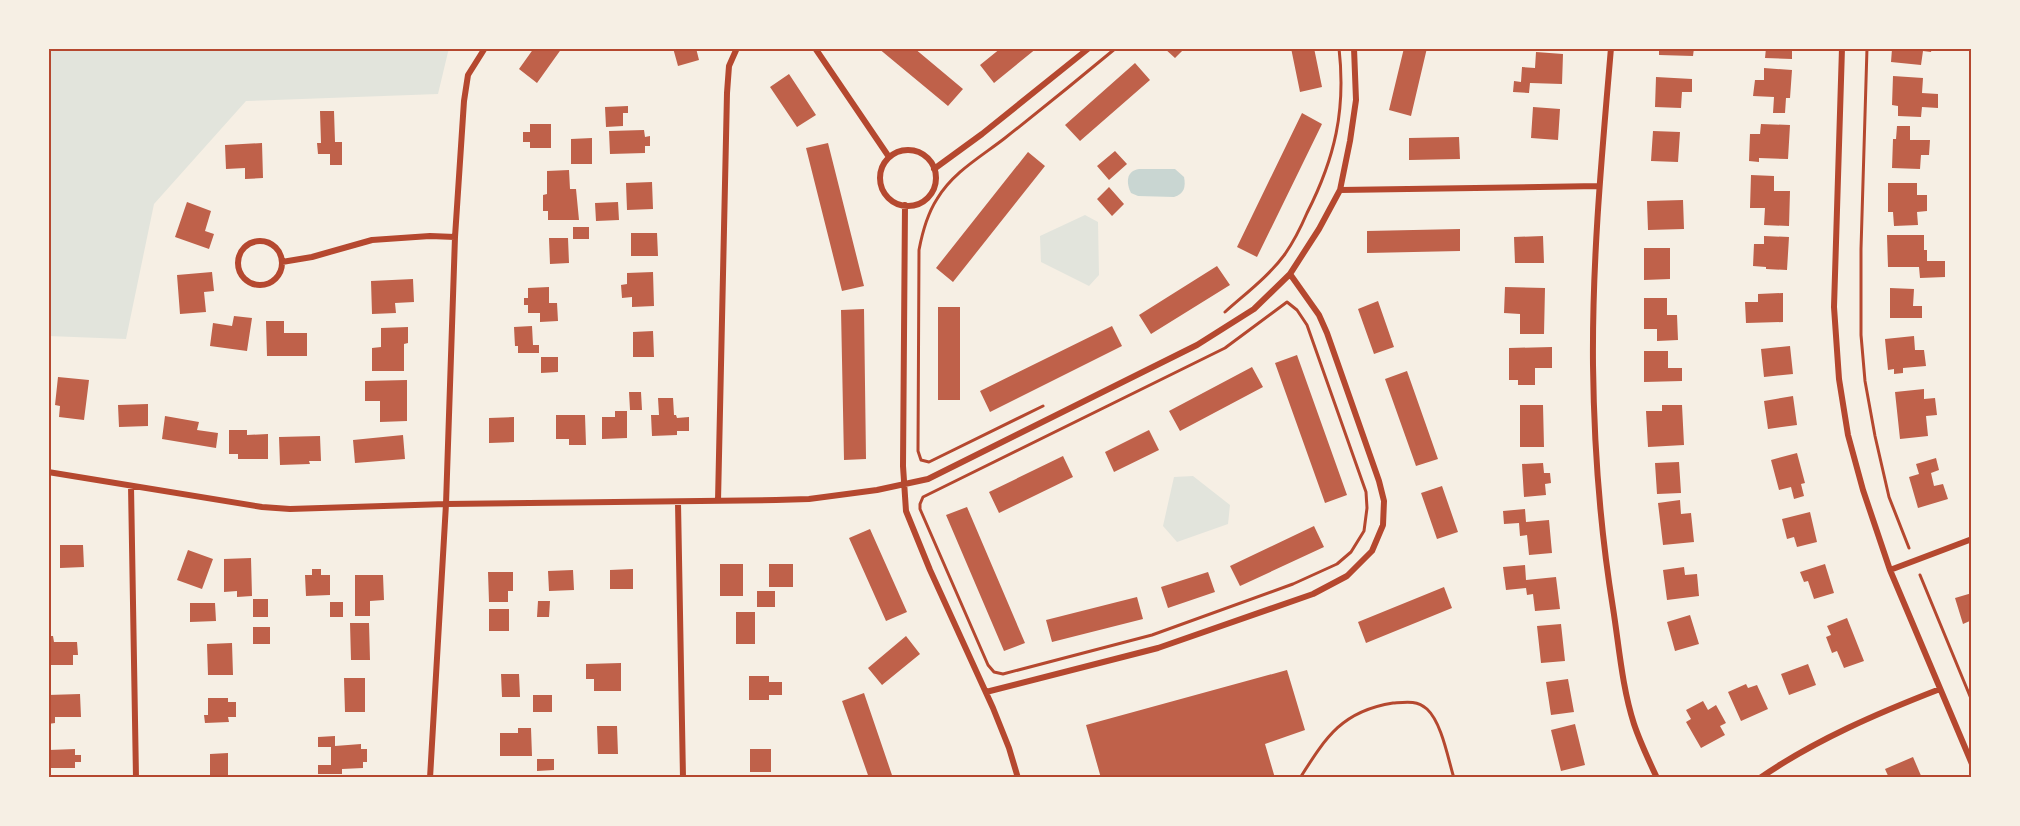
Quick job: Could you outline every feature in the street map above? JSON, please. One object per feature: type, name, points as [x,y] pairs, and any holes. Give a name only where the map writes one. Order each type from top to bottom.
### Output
[{"type":"street","points":[[430,778],[446,504],[455,237],[464,101],[468,75],[485,48]]},
{"type":"street","points":[[718,501],[727,93],[729,66],[737,48]]},
{"type":"street","points":[[815,48],[889,157]]},
{"type":"street","points":[[934,169],[982,134],[1089,48]]},
{"type":"street","points":[[48,472],[262,507],[290,509],[446,504],[678,503],[809,499],[928,479],[1197,345],[1254,309],[1290,274],[1319,229],[1340,190],[1356,99],[1354,48]]},
{"type":"street","points":[[1611,48],[1599,186],[1593,363],[1596,445],[1605,558],[1623,676],[1634,723],[1657,778]]},
{"type":"street","points":[[1842,48],[1834,296],[1839,379],[1848,435],[1890,570],[1972,764]]},
{"type":"street","points":[[912,150],[922,153],[934,169],[936,180],[929,196],[922,202],[905,205],[890,199],[882,187],[881,170],[889,157],[897,152],[912,150]]},
{"type":"street","points":[[1340,190],[1599,186]]},
{"type":"street","points":[[905,205],[903,484],[906,512],[986,692],[1009,748],[1018,778]]},
{"type":"street","points":[[282,262],[312,257],[372,240],[455,237]]},
{"type":"street","points":[[263,240],[276,248],[281,254],[282,262],[278,277],[264,285],[249,282],[243,278],[237,265],[238,258],[246,245],[253,241],[263,240]]},
{"type":"street","points":[[986,692],[1158,648],[1313,594],[1347,576],[1372,551],[1383,525],[1384,501],[1327,333],[1319,315],[1290,274]]},
{"type":"street","points":[[131,486],[136,778]]},
{"type":"street","points":[[678,503],[683,778]]},
{"type":"street","points":[[1890,570],[1972,539]]},
{"type":"street","points":[[1760,778],[1823,740],[1940,689]]},
{"type":"path","points":[[1045,405],[929,462],[921,460],[918,451],[920,240],[937,199],[949,184],[972,162],[1061,94],[1116,48]]},
{"type":"path","points":[[1220,315],[1251,290],[1284,254],[1322,185],[1333,152],[1338,126],[1341,92],[1339,48]]},
{"type":"path","points":[[1868,48],[1861,249],[1861,335],[1865,381],[1875,436],[1889,497],[1909,548]]},
{"type":"path","points":[[1287,302],[1297,310],[1307,325],[1366,492],[1367,508],[1364,531],[1351,552],[1337,564],[1282,588],[1152,635],[1003,674],[994,672],[988,665],[920,509],[923,497],[937,490],[1225,348],[1287,302]]},
{"type":"path","points":[[1920,575],[1972,701]]},
{"type":"path","points":[[1300,778],[1329,736],[1350,717],[1374,706],[1408,701],[1418,702],[1429,710],[1437,722],[1454,778]]},
{"type":"shaded area","points":[[48,48],[450,48],[438,94],[246,101],[154,204],[126,339],[48,336]]},
{"type":"shaded area","points":[[1139,169],[1175,169],[1184,177],[1184,190],[1174,197],[1138,196],[1131,193],[1128,185],[1129,175]]},
{"type":"shaded area","points":[[1085,215],[1098,222],[1099,275],[1089,286],[1041,262],[1040,236]]},
{"type":"shaded area","points":[[1193,476],[1230,505],[1228,524],[1177,542],[1163,526],[1174,477]]},
{"type":"building","points":[[534,48],[562,48],[537,83],[519,69]]},
{"type":"building","points":[[673,48],[696,48],[699,60],[678,66]]},
{"type":"building","points":[[878,48],[914,48],[963,89],[948,106]]},
{"type":"building","points":[[1001,48],[1037,48],[994,83],[980,65]]},
{"type":"building","points":[[1164,48],[1185,48],[1175,58]]},
{"type":"building","points":[[1291,48],[1314,48],[1322,87],[1300,92]]},
{"type":"building","points":[[1404,48],[1427,48],[1411,116],[1389,110]]},
{"type":"building","points":[[1659,48],[1694,48],[1693,56],[1659,55]]},
{"type":"building","points":[[1766,48],[1792,48],[1792,59],[1765,58]]},
{"type":"building","points":[[1932,48],[1931,52],[1923,51],[1921,65],[1891,62],[1892,49]]},
{"type":"building","points":[[1536,52],[1563,54],[1562,84],[1530,83],[1529,93],[1513,92],[1514,81],[1521,82],[1522,67],[1535,68]]},
{"type":"building","points":[[1135,63],[1150,80],[1080,141],[1065,125]]},
{"type":"building","points":[[1764,68],[1792,70],[1790,98],[1786,98],[1785,113],[1773,113],[1774,97],[1753,96],[1755,80],[1764,80]]},
{"type":"building","points":[[789,74],[816,115],[797,127],[770,87]]},
{"type":"building","points":[[1893,76],[1923,78],[1922,93],[1938,94],[1938,108],[1922,107],[1921,117],[1898,116],[1898,106],[1892,105]]},
{"type":"building","points":[[1656,77],[1692,79],[1692,92],[1682,92],[1681,108],[1655,107]]},
{"type":"building","points":[[628,106],[628,113],[623,113],[623,126],[606,127],[605,107]]},
{"type":"building","points":[[1533,107],[1560,109],[1558,140],[1531,138]]},
{"type":"building","points":[[320,111],[334,111],[335,142],[342,142],[342,165],[330,165],[330,154],[318,154],[317,143],[321,143]]},
{"type":"building","points":[[1302,113],[1322,124],[1257,257],[1237,247]]},
{"type":"building","points":[[530,124],[551,124],[551,148],[530,148],[530,142],[523,142],[523,132],[530,132]]},
{"type":"building","points":[[1761,124],[1790,125],[1788,159],[1759,158],[1759,162],[1749,161],[1750,134],[1760,134]]},
{"type":"building","points":[[1897,126],[1910,126],[1910,140],[1930,140],[1929,155],[1921,155],[1920,169],[1892,168],[1893,139],[1896,139]]},
{"type":"building","points":[[644,130],[645,137],[650,136],[650,146],[645,146],[645,153],[610,154],[609,131]]},
{"type":"building","points":[[1653,131],[1680,132],[1678,162],[1651,161]]},
{"type":"building","points":[[1459,137],[1460,159],[1409,160],[1409,138]]},
{"type":"building","points":[[592,138],[592,164],[571,164],[571,139]]},
{"type":"building","points":[[262,143],[263,178],[245,179],[245,168],[226,169],[225,145]]},
{"type":"building","points":[[828,143],[864,286],[842,291],[806,148]]},
{"type":"building","points":[[1115,151],[1127,164],[1109,180],[1097,166]]},
{"type":"building","points":[[1028,152],[1045,166],[953,282],[936,268]]},
{"type":"building","points":[[569,170],[570,189],[576,189],[579,220],[548,220],[548,211],[543,211],[543,195],[547,194],[547,171]]},
{"type":"building","points":[[1751,175],[1774,176],[1774,191],[1790,191],[1789,226],[1764,225],[1765,208],[1750,208]]},
{"type":"building","points":[[652,182],[653,209],[627,210],[626,183]]},
{"type":"building","points":[[1888,183],[1917,183],[1917,195],[1927,195],[1927,211],[1917,212],[1918,225],[1894,226],[1893,212],[1888,212]]},
{"type":"building","points":[[1109,187],[1124,204],[1112,216],[1097,199]]},
{"type":"building","points":[[1683,200],[1684,229],[1648,230],[1647,201]]},
{"type":"building","points":[[187,202],[211,211],[205,231],[214,234],[209,249],[175,237]]},
{"type":"building","points":[[618,202],[619,220],[596,221],[595,203]]},
{"type":"building","points":[[573,227],[589,227],[589,239],[573,239]]},
{"type":"building","points":[[1460,229],[1460,251],[1367,253],[1367,231]]},
{"type":"building","points":[[631,233],[657,233],[658,256],[631,256]]},
{"type":"building","points":[[1887,235],[1924,235],[1927,261],[1945,261],[1945,277],[1920,278],[1919,267],[1888,267]]},
{"type":"building","points":[[1543,236],[1544,263],[1515,263],[1514,237]]},
{"type":"building","points":[[1764,236],[1789,237],[1787,270],[1753,266],[1754,244],[1764,244]]},
{"type":"building","points":[[549,238],[568,238],[569,263],[550,264]]},
{"type":"building","points":[[1644,248],[1670,248],[1670,279],[1644,280]]},
{"type":"building","points":[[1217,266],[1230,285],[1151,334],[1139,315]]},
{"type":"building","points":[[212,272],[214,291],[204,292],[206,312],[180,314],[177,275]]},
{"type":"building","points":[[653,272],[654,306],[632,307],[632,297],[622,298],[621,285],[627,284],[627,273]]},
{"type":"building","points":[[413,279],[414,302],[395,303],[396,313],[372,314],[371,281]]},
{"type":"building","points":[[549,287],[549,303],[557,303],[558,321],[540,322],[540,313],[528,313],[528,305],[524,305],[524,298],[528,298],[528,288]]},
{"type":"building","points":[[1505,287],[1545,288],[1544,334],[1520,334],[1520,314],[1504,313]]},
{"type":"building","points":[[1890,288],[1914,289],[1913,306],[1922,306],[1922,318],[1890,318]]},
{"type":"building","points":[[1783,293],[1783,322],[1746,323],[1745,302],[1758,302],[1758,294]]},
{"type":"building","points":[[1644,298],[1667,298],[1667,315],[1677,315],[1678,340],[1657,341],[1657,329],[1644,329]]},
{"type":"building","points":[[1378,301],[1394,347],[1374,354],[1358,309]]},
{"type":"building","points":[[938,307],[960,307],[960,400],[938,400]]},
{"type":"building","points":[[864,309],[866,459],[844,460],[841,310]]},
{"type":"building","points":[[234,316],[252,318],[247,351],[210,346],[213,323],[232,326]]},
{"type":"building","points":[[266,321],[284,321],[284,333],[307,333],[307,356],[267,356]]},
{"type":"building","points":[[532,326],[533,345],[539,345],[539,353],[518,353],[518,346],[515,346],[514,327]]},
{"type":"building","points":[[1112,326],[1122,346],[990,412],[980,391]]},
{"type":"building","points":[[408,327],[408,343],[404,344],[404,371],[372,371],[372,348],[381,347],[381,328]]},
{"type":"building","points":[[653,331],[654,357],[633,357],[633,332]]},
{"type":"building","points":[[1914,336],[1915,350],[1924,350],[1926,366],[1903,368],[1903,373],[1894,374],[1894,369],[1888,370],[1885,339]]},
{"type":"building","points":[[1790,346],[1793,374],[1764,377],[1761,349]]},
{"type":"building","points":[[1552,347],[1552,368],[1535,368],[1535,385],[1518,385],[1518,380],[1509,380],[1509,348]]},
{"type":"building","points":[[1644,351],[1668,351],[1668,368],[1682,368],[1682,381],[1644,382]]},
{"type":"building","points":[[1297,355],[1347,495],[1325,503],[1275,363]]},
{"type":"building","points":[[541,357],[558,357],[558,372],[541,373]]},
{"type":"building","points":[[1252,367],[1263,387],[1180,431],[1169,411]]},
{"type":"building","points":[[1407,371],[1438,459],[1416,466],[1385,379]]},
{"type":"building","points":[[58,377],[89,380],[84,420],[59,417],[60,406],[55,405]]},
{"type":"building","points":[[407,380],[407,421],[380,422],[380,401],[365,401],[365,381]]},
{"type":"building","points":[[1924,389],[1924,399],[1935,398],[1937,415],[1926,416],[1928,436],[1900,439],[1895,392]]},
{"type":"building","points":[[629,392],[641,392],[642,410],[630,410]]},
{"type":"building","points":[[1793,396],[1797,425],[1768,429],[1764,401]]},
{"type":"building","points":[[658,398],[673,398],[674,415],[677,418],[689,417],[689,431],[677,431],[677,435],[652,436],[651,415],[659,415]]},
{"type":"building","points":[[148,404],[148,426],[119,427],[118,405]]},
{"type":"building","points":[[1520,405],[1543,405],[1544,447],[1520,447]]},
{"type":"building","points":[[1662,405],[1682,405],[1684,445],[1648,447],[1646,411],[1662,411]]},
{"type":"building","points":[[615,411],[627,411],[627,438],[602,439],[602,417],[615,417]]},
{"type":"building","points":[[556,415],[585,415],[586,445],[569,445],[569,439],[556,439]]},
{"type":"building","points":[[165,416],[199,422],[197,430],[218,433],[216,448],[162,439]]},
{"type":"building","points":[[514,417],[514,442],[489,443],[489,418]]},
{"type":"building","points":[[229,430],[247,430],[247,435],[268,434],[268,459],[238,459],[238,454],[229,454]]},
{"type":"building","points":[[1149,430],[1159,450],[1114,472],[1105,452]]},
{"type":"building","points":[[403,435],[405,459],[355,463],[353,440]]},
{"type":"building","points":[[320,436],[321,461],[309,461],[310,464],[280,465],[279,437]]},
{"type":"building","points":[[1797,453],[1805,483],[1801,484],[1804,496],[1794,499],[1791,487],[1779,490],[1771,460]]},
{"type":"building","points":[[1063,456],[1073,477],[999,513],[989,492]]},
{"type":"building","points":[[1936,458],[1939,470],[1931,473],[1934,486],[1943,484],[1948,499],[1918,508],[1909,477],[1919,474],[1916,464]]},
{"type":"building","points":[[1679,462],[1681,493],[1657,494],[1655,463]]},
{"type":"building","points":[[1543,463],[1544,473],[1550,473],[1551,483],[1545,484],[1546,495],[1524,497],[1522,464]]},
{"type":"building","points":[[1442,486],[1458,532],[1437,539],[1421,493]]},
{"type":"building","points":[[1680,500],[1681,514],[1691,513],[1694,542],[1663,545],[1658,503]]},
{"type":"building","points":[[967,507],[1025,643],[1004,651],[946,515]]},
{"type":"building","points":[[1525,509],[1526,522],[1549,520],[1552,553],[1529,555],[1527,535],[1520,536],[1519,523],[1504,524],[1503,511]]},
{"type":"building","points":[[1810,512],[1817,542],[1797,547],[1794,537],[1787,539],[1782,519]]},
{"type":"building","points":[[1314,526],[1324,547],[1240,586],[1230,566]]},
{"type":"building","points":[[870,529],[907,612],[886,621],[849,538]]},
{"type":"building","points":[[60,545],[83,545],[84,567],[60,568]]},
{"type":"building","points":[[188,550],[213,559],[202,589],[177,580]]},
{"type":"building","points":[[251,558],[252,596],[237,597],[237,591],[224,592],[224,559]]},
{"type":"building","points":[[720,564],[743,564],[743,596],[720,596]]},
{"type":"building","points":[[769,564],[793,564],[793,587],[769,587]]},
{"type":"building","points":[[1825,564],[1834,593],[1814,599],[1808,581],[1804,582],[1800,572]]},
{"type":"building","points":[[1525,565],[1526,580],[1556,577],[1560,609],[1535,611],[1533,594],[1527,595],[1526,588],[1506,590],[1503,567]]},
{"type":"building","points":[[1684,567],[1685,575],[1697,574],[1699,596],[1667,600],[1663,570]]},
{"type":"building","points":[[312,569],[321,569],[321,575],[330,575],[330,595],[306,596],[305,575],[312,575]]},
{"type":"building","points":[[633,569],[633,589],[610,589],[610,570]]},
{"type":"building","points":[[573,570],[574,590],[549,591],[548,571]]},
{"type":"building","points":[[488,572],[513,572],[513,591],[508,591],[508,602],[489,602]]},
{"type":"building","points":[[1208,572],[1215,592],[1168,608],[1161,587]]},
{"type":"building","points":[[355,575],[383,575],[384,600],[370,601],[370,616],[355,616]]},
{"type":"building","points":[[1444,587],[1452,608],[1366,643],[1358,622]]},
{"type":"building","points":[[757,591],[775,591],[775,607],[757,607]]},
{"type":"building","points":[[1972,593],[1972,620],[1963,624],[1955,598]]},
{"type":"building","points":[[1137,597],[1143,619],[1052,642],[1046,620]]},
{"type":"building","points":[[253,599],[268,599],[268,617],[253,617]]},
{"type":"building","points":[[538,601],[550,601],[549,617],[537,617]]},
{"type":"building","points":[[330,602],[343,602],[343,617],[330,617]]},
{"type":"building","points":[[190,603],[215,603],[216,621],[190,622]]},
{"type":"building","points":[[489,609],[509,609],[509,631],[489,631]]},
{"type":"building","points":[[736,612],[755,612],[755,644],[736,644]]},
{"type":"building","points":[[1690,615],[1699,644],[1675,651],[1667,622]]},
{"type":"building","points":[[1847,618],[1864,661],[1844,668],[1837,651],[1832,653],[1826,637],[1831,635],[1827,626]]},
{"type":"building","points":[[350,623],[369,623],[370,660],[351,660]]},
{"type":"building","points":[[1561,624],[1565,661],[1541,663],[1537,626]]},
{"type":"building","points":[[253,627],[270,627],[270,644],[253,644]]},
{"type":"building","points":[[48,636],[53,636],[54,642],[77,642],[78,655],[73,655],[73,665],[48,665]]},
{"type":"building","points":[[906,636],[920,654],[882,685],[868,668]]},
{"type":"building","points":[[232,643],[233,675],[208,675],[207,644]]},
{"type":"building","points":[[621,663],[621,691],[594,691],[594,679],[586,679],[586,664]]},
{"type":"building","points":[[1808,664],[1816,685],[1789,695],[1781,674]]},
{"type":"building","points":[[1287,670],[1305,730],[1265,744],[1275,778],[1101,778],[1086,725]]},
{"type":"building","points":[[501,674],[519,674],[520,697],[502,697]]},
{"type":"building","points":[[749,676],[769,676],[769,682],[782,682],[782,695],[769,695],[769,700],[749,700]]},
{"type":"building","points":[[344,678],[365,678],[365,712],[345,712]]},
{"type":"building","points":[[1568,679],[1574,712],[1551,715],[1546,682]]},
{"type":"building","points":[[1746,684],[1748,688],[1757,685],[1768,709],[1741,721],[1728,692]]},
{"type":"building","points":[[864,693],[893,778],[869,778],[842,701]]},
{"type":"building","points":[[80,694],[81,717],[55,717],[55,723],[48,724],[48,695]]},
{"type":"building","points":[[533,695],[552,695],[552,712],[533,712]]},
{"type":"building","points":[[208,698],[228,698],[228,702],[236,702],[236,717],[228,717],[229,722],[205,723],[204,715],[208,715]]},
{"type":"building","points":[[1703,701],[1708,710],[1716,705],[1726,723],[1720,726],[1725,735],[1701,748],[1686,722],[1691,719],[1686,710]]},
{"type":"building","points":[[1575,724],[1585,765],[1561,771],[1551,730]]},
{"type":"building","points":[[597,726],[617,726],[618,754],[598,754]]},
{"type":"building","points":[[518,728],[531,728],[532,756],[500,756],[500,733],[518,733]]},
{"type":"building","points":[[335,736],[335,746],[361,744],[361,749],[367,749],[367,762],[363,762],[363,768],[342,769],[342,774],[318,774],[318,765],[331,765],[331,747],[318,747],[318,737]]},
{"type":"building","points":[[75,749],[75,755],[81,755],[81,762],[75,762],[75,768],[50,768],[49,750]]},
{"type":"building","points":[[750,749],[771,749],[771,772],[750,772]]},
{"type":"building","points":[[228,753],[228,776],[210,777],[210,754]]},
{"type":"building","points":[[1913,757],[1922,778],[1889,778],[1885,769]]},
{"type":"building","points":[[537,759],[554,759],[554,770],[537,771]]}]
